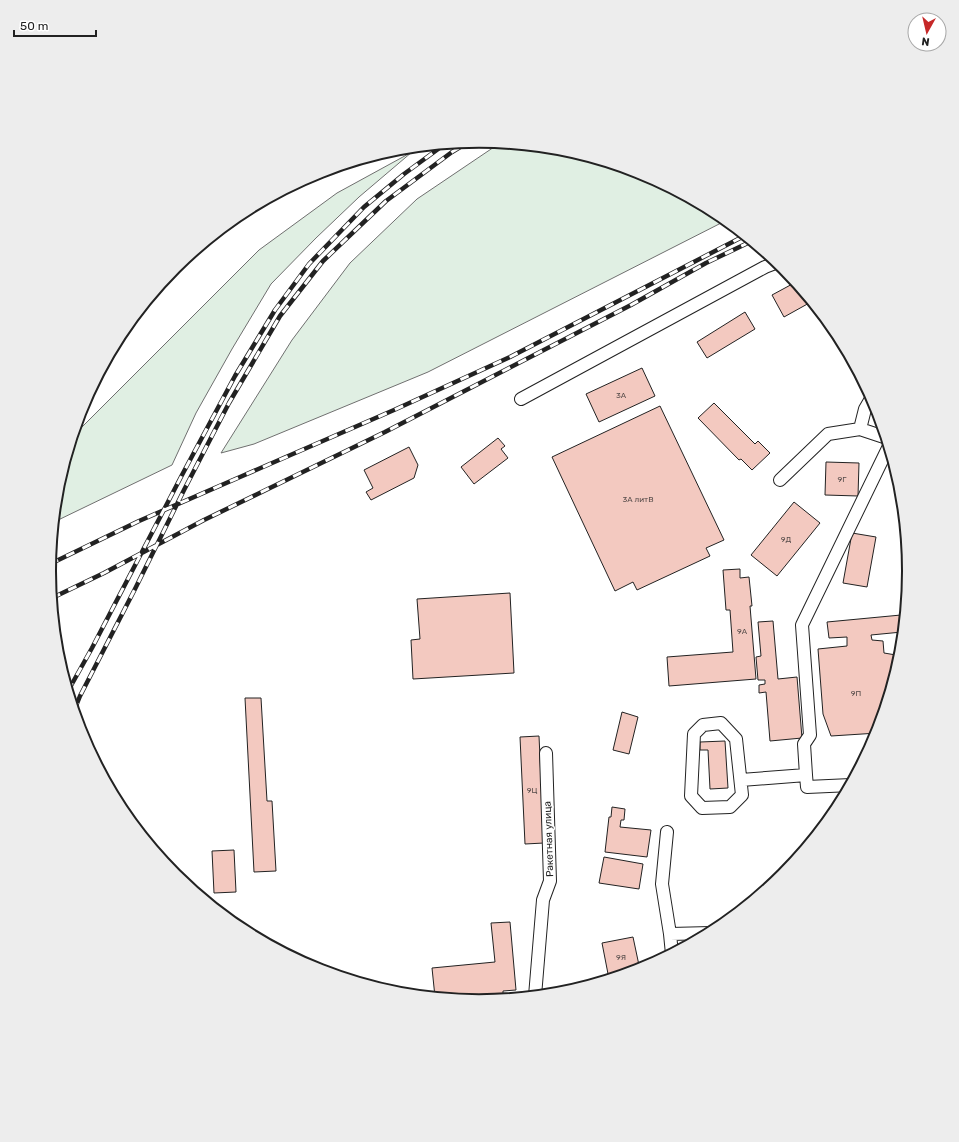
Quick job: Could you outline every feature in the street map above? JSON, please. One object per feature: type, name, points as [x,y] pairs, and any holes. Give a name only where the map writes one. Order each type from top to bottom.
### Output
[{"type":"lane","points":[[522,399],[771,265]]},
{"type":"lane","points":[[860,429],[865,409],[868,403]]},
{"type":"lane","points":[[780,480],[828,434],[860,429],[882,438]]},
{"type":"lane","points":[[845,785],[807,787],[804,744],[810,735],[802,625],[886,452]]},
{"type":"lane","points":[[721,723],[736,739],[741,780],[742,795],[730,807],[702,808],[691,796],[694,734],[704,725],[721,723]]},
{"type":"lane","name":"Ракетная улица","points":[[535,991],[543,900],[550,881],[546,753]]},
{"type":"lane","points":[[741,780],[806,775]]},
{"type":"lane","points":[[666,832],[662,884],[671,949]]},
{"type":"lane","points":[[670,934],[699,933]]},
{"type":"green space","points":[[493,148],[507,148],[562,156],[616,170],[667,191],[721,223],[428,372],[254,444],[221,453],[292,340],[350,263],[417,199]]},
{"type":"green space","points":[[410,154],[359,197],[271,284],[196,413],[172,465],[60,519],[70,461],[80,428],[259,250],[337,193]]},
{"type":"building","points":[[791,285],[808,304],[784,317],[772,295]]},
{"type":"building","points":[[745,312],[755,329],[707,358],[697,342]]},
{"type":"building","points":[[642,368],[655,396],[599,422],[586,394]]},
{"type":"building","points":[[714,403],[755,444],[758,441],[770,453],[752,470],[741,459],[739,460],[698,418]]},
{"type":"building","points":[[660,406],[724,540],[706,548],[710,556],[637,590],[633,582],[615,591],[552,457]]},
{"type":"building","points":[[498,438],[505,446],[501,449],[508,458],[474,484],[461,467]]},
{"type":"building","points":[[409,447],[418,465],[414,478],[371,500],[366,492],[373,488],[364,470]]},
{"type":"building","points":[[826,462],[859,463],[858,496],[825,495]]},
{"type":"building","points":[[794,502],[820,523],[777,576],[751,555]]},
{"type":"building","points":[[852,533],[876,537],[867,587],[843,583]]},
{"type":"building","points":[[740,569],[740,578],[749,577],[756,679],[669,686],[667,657],[733,652],[730,610],[726,610],[723,570]]},
{"type":"building","points":[[510,593],[514,673],[413,679],[411,640],[420,639],[417,599]]},
{"type":"building","points":[[900,615],[898,632],[871,635],[872,640],[883,641],[884,653],[895,655],[889,681],[871,733],[831,736],[823,714],[818,649],[847,646],[847,637],[829,638],[827,622]]},
{"type":"building","points":[[773,621],[778,679],[797,677],[802,738],[770,741],[766,692],[759,693],[759,685],[765,684],[765,680],[758,680],[756,657],[761,656],[758,622]]},
{"type":"building","points":[[245,698],[261,698],[267,801],[272,801],[276,871],[254,872]]},
{"type":"building","points":[[622,712],[638,717],[629,754],[613,750]]},
{"type":"building","points":[[539,736],[544,843],[525,844],[520,737]]},
{"type":"building","points":[[725,741],[728,788],[710,789],[708,750],[700,750],[700,742]]},
{"type":"building","points":[[612,807],[625,809],[624,820],[621,820],[620,827],[651,830],[647,857],[605,852],[609,817],[611,817]]},
{"type":"building","points":[[234,850],[236,892],[214,893],[212,851]]},
{"type":"building","points":[[604,857],[643,864],[639,889],[599,883]]},
{"type":"building","points":[[510,922],[516,990],[503,991],[503,994],[452,994],[434,992],[432,968],[495,962],[491,923]]},
{"type":"building","points":[[633,937],[639,963],[608,974],[602,943]]},
{"type":"railway","points":[[77,704],[229,403],[280,316],[323,261],[386,201],[459,148]]},
{"type":"railway","points":[[71,685],[235,376],[275,310],[309,264],[364,207],[404,174],[437,150]]},
{"type":"railway","points":[[56,561],[139,521],[394,410],[510,357],[740,238]]},
{"type":"railway","points":[[57,596],[104,573],[204,520],[385,432],[631,305],[706,263],[747,243]]}]
